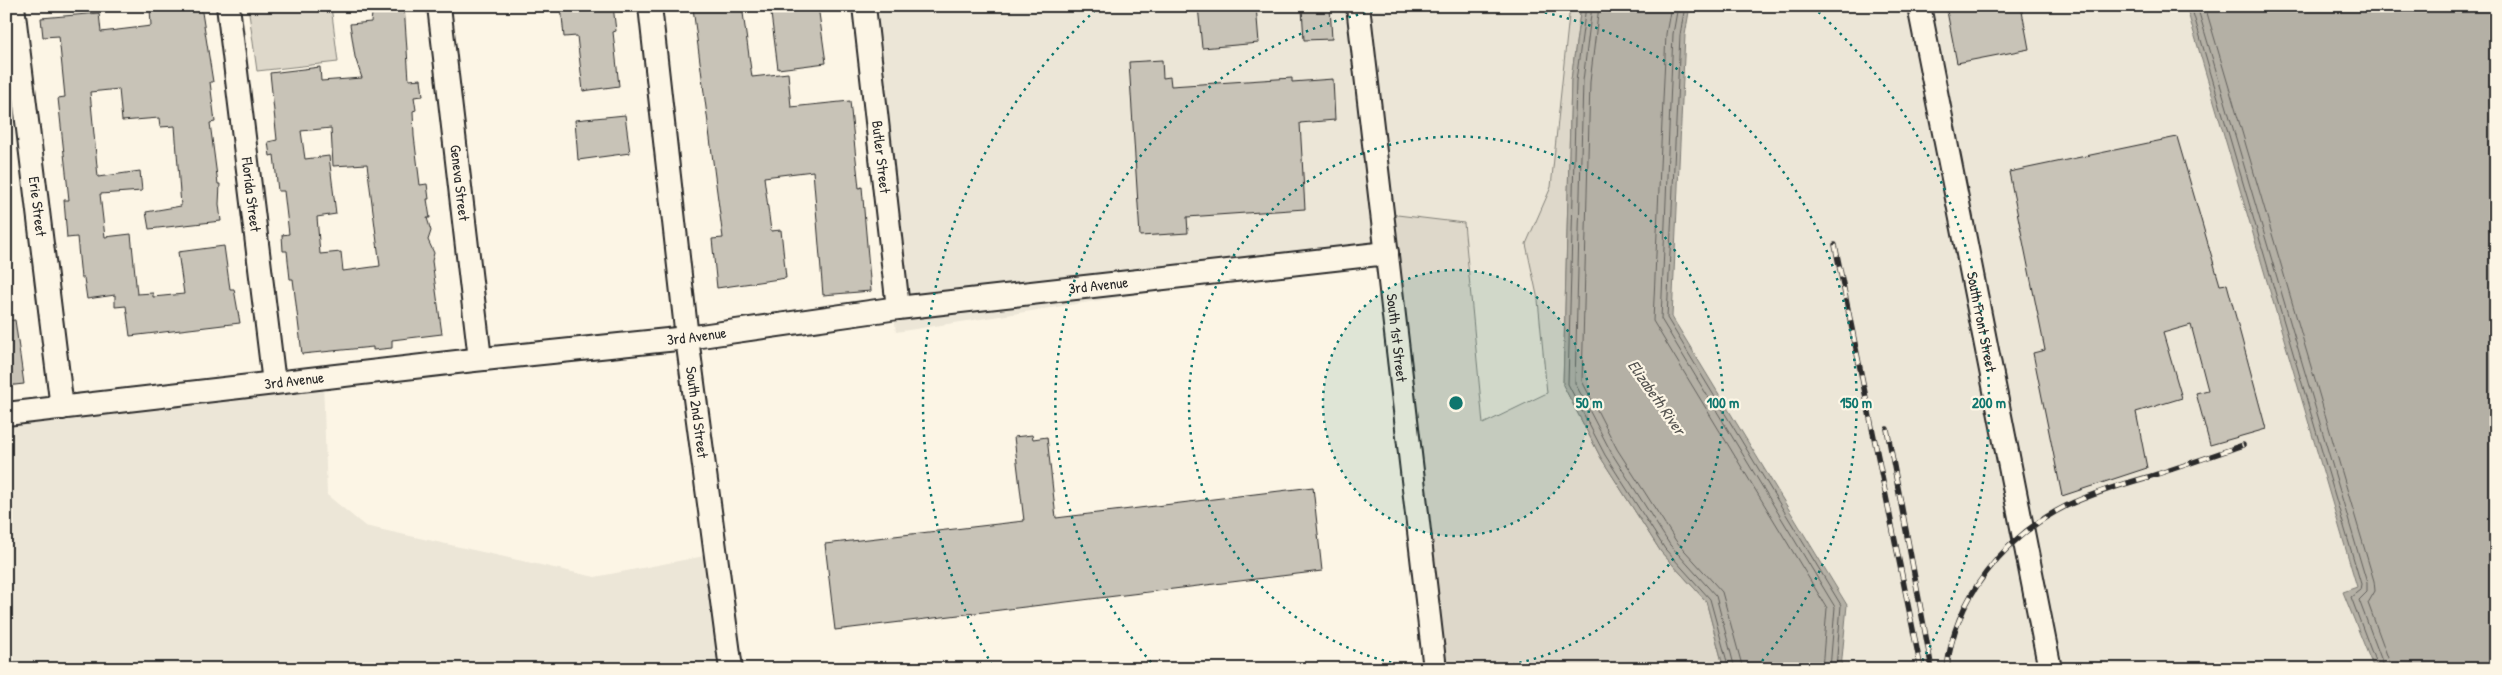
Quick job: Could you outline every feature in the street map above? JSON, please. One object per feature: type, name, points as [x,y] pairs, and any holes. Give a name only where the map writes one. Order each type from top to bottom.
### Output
[{"type":"street","name":"Erie Street","points":[[13,6],[62,408]]},
{"type":"street","name":"Florida Street","points":[[228,6],[274,383]]},
{"type":"street","name":"Geneva Street","points":[[439,6],[480,359]]},
{"type":"street","name":"South 2nd Street","points":[[650,6],[687,338],[731,669]]},
{"type":"street","name":"Butler Street","points":[[864,6],[898,308]]},
{"type":"street","name":"South 1st Street","points":[[1358,6],[1435,669]]},
{"type":"street","name":"South Front Street","points":[[1919,6],[2050,669]]},
{"type":"street","name":"3rd Avenue","points":[[6,414],[480,359],[687,338],[898,308],[1387,253]]},
{"type":"shaded area","points":[[248,6],[331,6],[338,62],[257,71]]},
{"type":"shaded area","points":[[857,6],[1581,6],[1571,80],[1563,385],[1483,424],[1464,223],[1393,255],[896,332]]},
{"type":"shaded area","points":[[1570,6],[1581,6],[1571,80],[1563,385],[1601,458],[1661,552],[1706,601],[1724,669],[1437,669],[1389,214],[1464,223],[1483,424],[1547,393],[1538,300],[1526,244],[1551,187]]},
{"type":"shaded area","points":[[1690,6],[2186,6],[2357,587],[2344,592],[2374,669],[1841,669],[1847,604],[1672,317],[1685,35]]},
{"type":"shaded area","points":[[323,380],[327,495],[365,526],[595,577],[715,554],[729,669],[6,669],[6,416]]},
{"type":"water","name":"Elizabeth River","points":[[1581,6],[1690,6],[1685,35],[1672,317],[1847,605],[1841,669],[1724,669],[1706,601],[1661,552],[1601,458],[1563,385],[1571,80]]},
{"type":"water","points":[[2186,6],[2496,6],[2496,669],[2374,669],[2343,592],[2357,587]]},
{"type":"building","points":[[201,6],[213,82],[210,82],[215,122],[210,123],[218,184],[220,184],[219,204],[221,221],[149,229],[146,212],[181,206],[175,126],[160,127],[159,118],[122,121],[119,89],[90,92],[98,177],[140,171],[142,191],[100,194],[105,237],[131,234],[137,294],[153,293],[153,297],[184,294],[178,252],[224,246],[230,289],[234,289],[240,323],[130,336],[126,306],[115,307],[115,295],[87,299],[84,278],[81,278],[77,237],[67,238],[64,200],[69,200],[58,98],[65,97],[59,36],[43,37],[41,18],[99,13],[101,32],[151,26],[150,8]]},
{"type":"building","points":[[373,6],[404,6],[409,80],[421,79],[423,96],[414,97],[416,110],[413,111],[414,136],[420,185],[427,184],[430,218],[427,218],[431,231],[428,240],[434,253],[432,261],[442,334],[392,340],[392,348],[373,350],[373,347],[302,354],[293,279],[290,279],[287,251],[283,251],[282,235],[289,234],[284,191],[278,191],[274,155],[270,156],[268,142],[277,140],[270,73],[320,67],[321,81],[362,78],[355,57],[350,24],[371,22]],"holes":[[[331,128],[333,166],[367,164],[380,266],[343,271],[341,252],[320,254],[317,217],[336,214],[329,156],[305,159],[301,131]]]},
{"type":"building","points":[[561,6],[613,6],[616,31],[613,32],[619,86],[583,91],[577,36],[564,37]]},
{"type":"building","points":[[742,6],[752,77],[788,73],[791,107],[850,101],[859,188],[862,187],[871,291],[823,295],[813,171],[764,177],[771,231],[781,230],[786,278],[717,288],[712,239],[723,238],[693,8]]},
{"type":"building","points":[[770,6],[818,6],[826,63],[778,69]]},
{"type":"building","points":[[1198,6],[1256,6],[1259,43],[1202,48]]},
{"type":"building","points":[[1946,6],[2021,6],[2029,49],[1957,63]]},
{"type":"building","points":[[1330,8],[1332,39],[1304,40],[1302,9]]},
{"type":"building","points":[[1162,60],[1163,78],[1170,77],[1171,86],[1292,78],[1292,82],[1333,79],[1335,120],[1300,123],[1305,209],[1187,217],[1188,233],[1140,236],[1129,62]]},
{"type":"building","points":[[625,115],[630,153],[578,160],[575,120]]},
{"type":"building","points":[[2177,137],[2220,285],[2227,284],[2266,429],[2210,445],[2196,393],[2208,390],[2191,325],[2163,333],[2182,398],[2136,412],[2147,468],[2062,496],[2033,353],[2045,350],[2009,172]]},
{"type":"building","points":[[15,320],[24,384],[6,386],[6,321]]},
{"type":"building","points":[[1032,435],[1033,439],[1047,437],[1056,518],[1313,487],[1322,571],[835,630],[825,544],[1024,521],[1014,437]]},
{"type":"railway","points":[[1835,245],[1921,669]]},
{"type":"railway","points":[[1887,429],[1932,669]]},
{"type":"railway","points":[[1947,669],[1952,643],[1960,618],[1971,595],[2003,553],[2043,519],[2086,497],[2243,445]]}]
